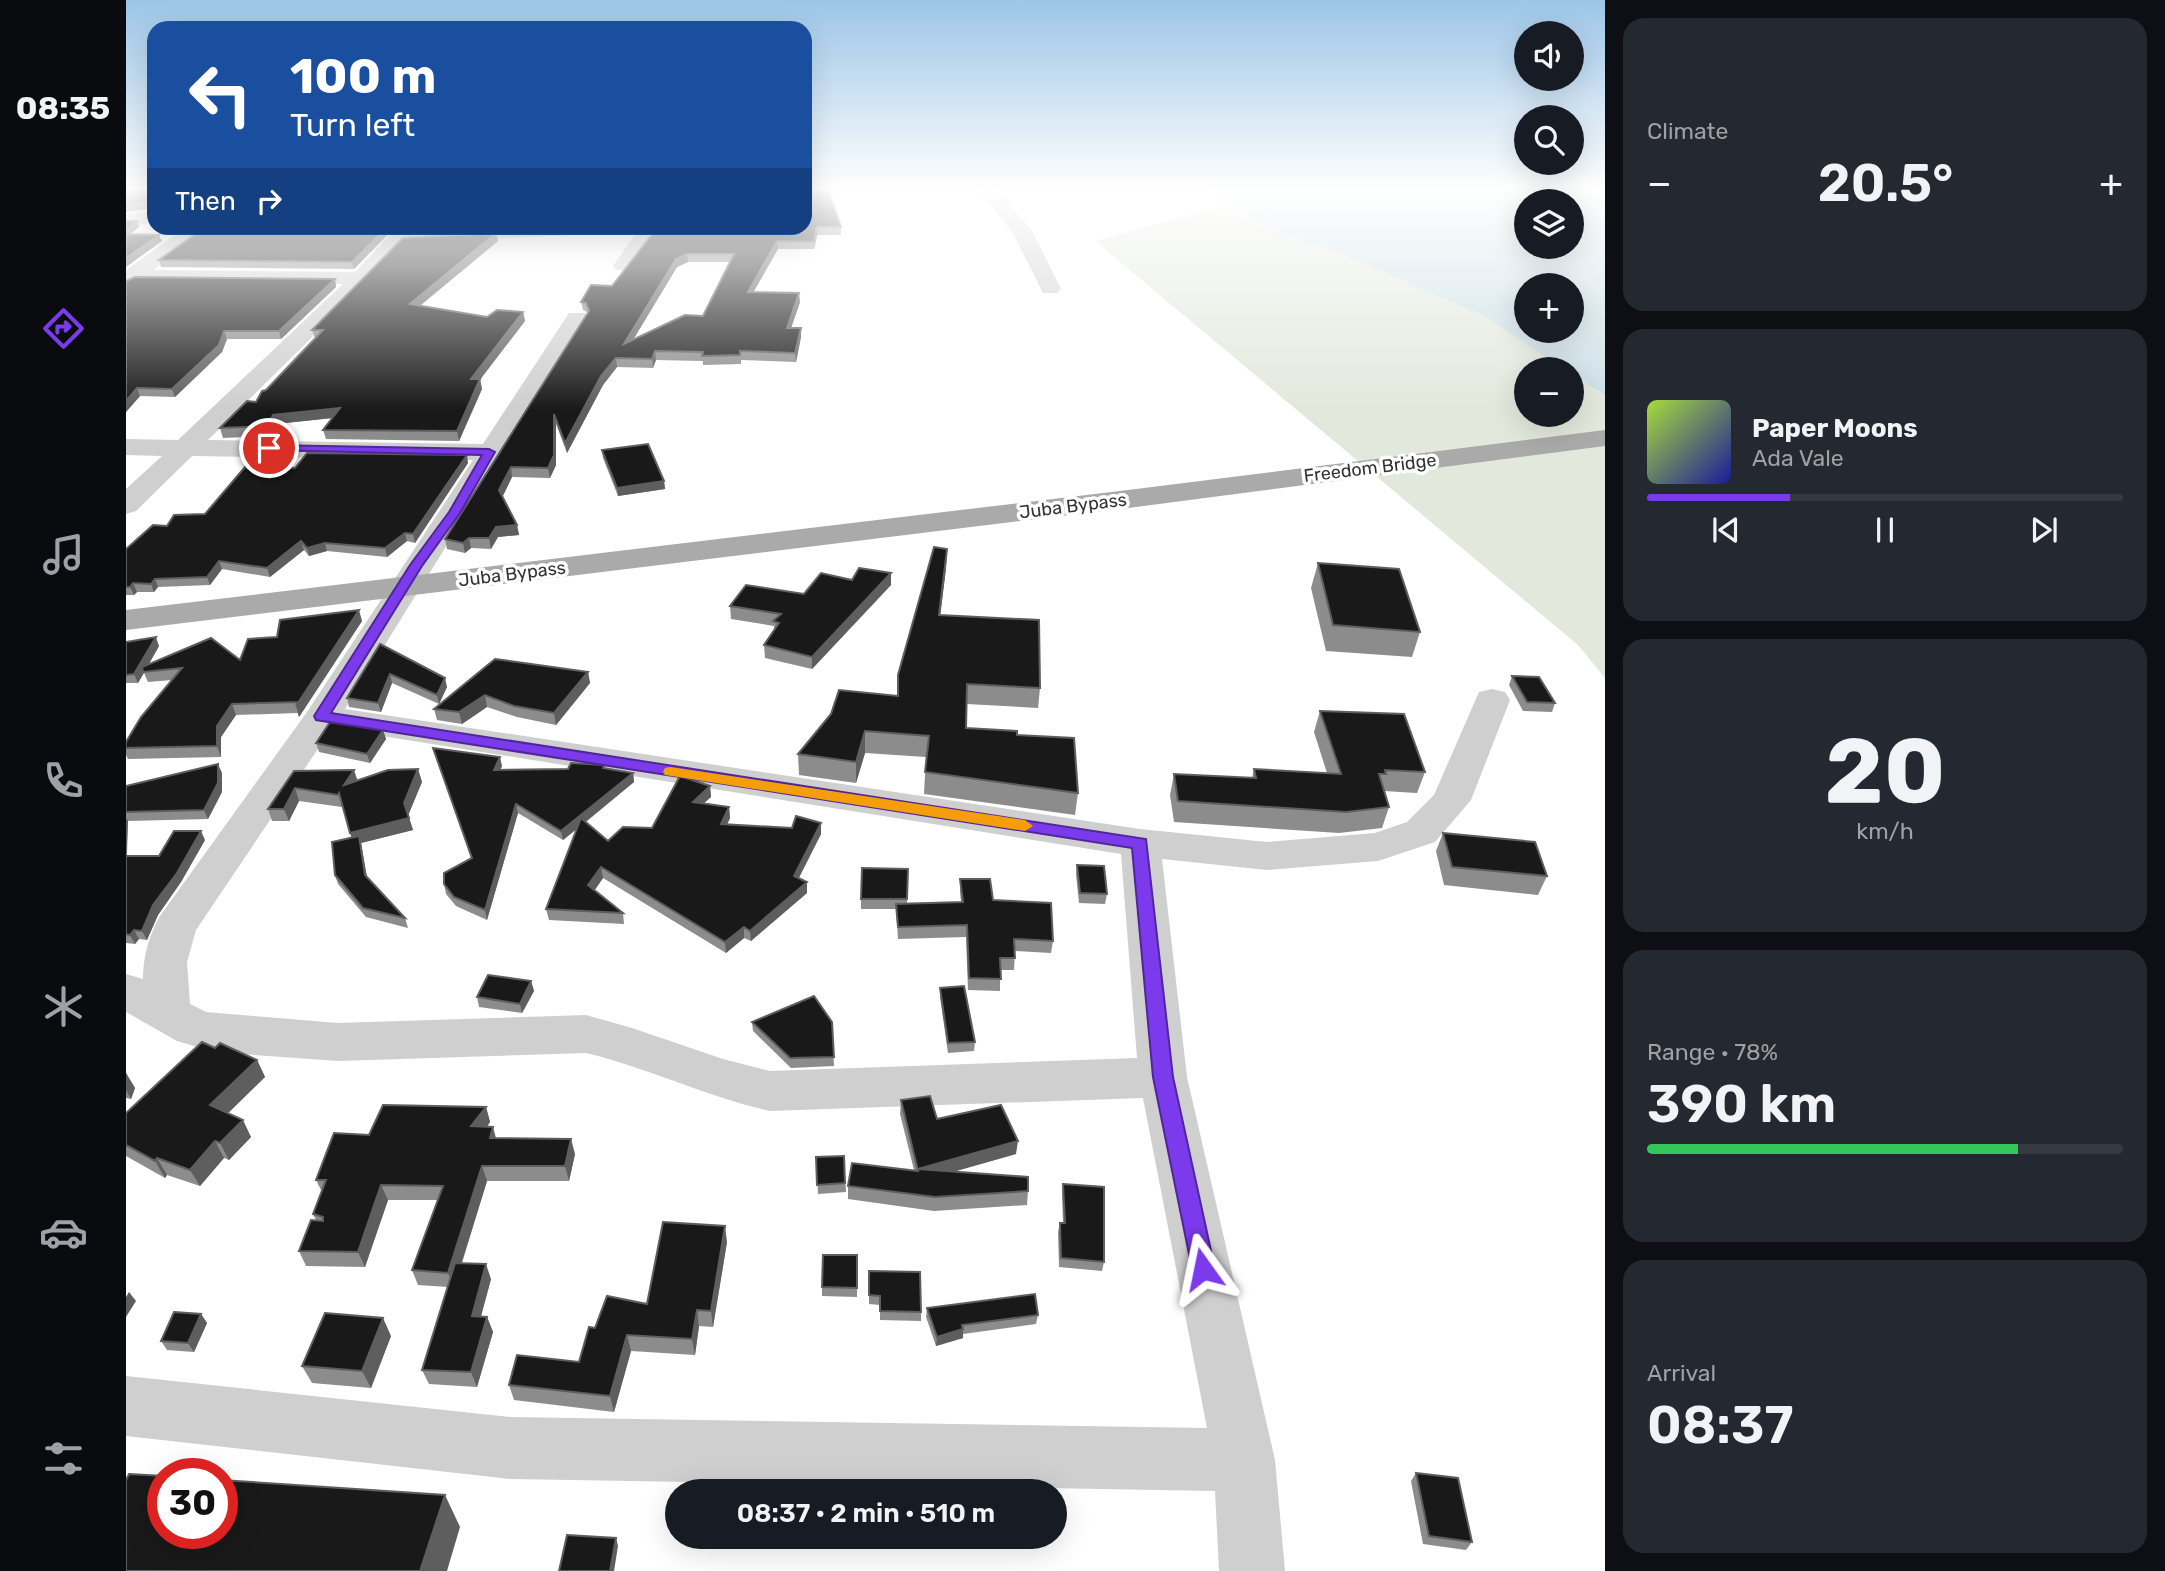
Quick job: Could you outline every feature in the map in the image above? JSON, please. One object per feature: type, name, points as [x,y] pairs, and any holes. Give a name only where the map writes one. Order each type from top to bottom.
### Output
[{"type":"main road","name":"Freedom Bridge","points":[[1136,498],[1605,438]]},
{"type":"main road","name":"Juba Bypass","points":[[126,641],[399,596],[1136,498]]},
{"type":"main road","name":"Juba Bypass","points":[[126,620],[399,596]]},
{"type":"street","points":[[128,278],[148,263]]},
{"type":"street","points":[[126,505],[374,263]]},
{"type":"street","points":[[1038,263],[1050,289]]},
{"type":"street","points":[[128,278],[361,278]]},
{"type":"street","points":[[167,1012],[165,961],[175,927],[322,716],[577,318]]},
{"type":"street","points":[[126,447],[489,452]]},
{"type":"street","points":[[322,716],[1140,843],[1267,856],[1378,847],[1421,832],[1451,800],[1492,699]]},
{"type":"street","points":[[1140,843],[1163,1077],[1244,1460],[1252,1571]]},
{"type":"street","points":[[126,991],[194,1028],[214,1033],[338,1042],[586,1034],[613,1040],[742,1086],[770,1091],[1163,1077]]},
{"type":"street","points":[[126,1406],[511,1448],[1244,1460]]},
{"type":"shaded area","points":[[1122,263],[1363,263],[1488,318],[1514,336],[1514,343],[1525,343],[1545,357],[1514,357],[1514,427],[1584,427],[1584,382],[1605,395],[1605,678],[1578,645]]},
{"type":"shaded area","points":[[1363,263],[1605,263],[1605,395],[1584,382],[1584,357],[1545,357],[1525,343],[1584,343],[1584,273],[1514,273],[1514,336],[1488,318]]},
{"type":"building","points":[[378,263],[459,263],[410,304],[487,317],[497,310],[523,312],[471,379],[480,379],[457,431],[323,430],[340,408],[273,415],[267,426],[220,428],[247,401],[256,402],[262,391],[266,390],[323,330],[312,330]]},
{"type":"building","points":[[630,263],[673,263],[624,344],[685,315],[703,316],[729,263],[764,263],[748,292],[799,293],[787,328],[801,328],[795,353],[740,351],[740,355],[702,356],[703,352],[655,351],[652,359],[616,358],[601,376],[565,443],[554,414],[554,455],[548,468],[511,467],[499,490],[517,525],[496,527],[489,538],[469,538],[463,543],[445,539],[589,311],[586,303],[581,302],[591,285],[612,286]]},
{"type":"building","points":[[135,277],[335,279],[279,331],[224,331],[219,345],[172,389],[137,388],[126,401],[126,281]]},
{"type":"building","points":[[648,444],[664,481],[617,488],[602,450]]},
{"type":"building","points":[[307,453],[467,455],[413,534],[405,533],[385,548],[325,543],[307,548],[301,541],[267,568],[219,561],[207,577],[155,579],[151,584],[133,583],[126,587],[126,549],[153,525],[167,526],[174,515],[205,514],[245,467],[270,478],[280,467],[295,468]]},
{"type":"building","points":[[934,547],[947,549],[939,615],[1039,620],[1040,688],[967,684],[966,728],[1017,731],[1017,735],[1074,738],[1078,793],[925,772],[929,736],[865,731],[856,762],[798,754],[831,714],[839,690],[898,696],[898,675]]},
{"type":"building","points":[[1318,563],[1399,569],[1420,632],[1333,625]]},
{"type":"building","points":[[859,568],[891,573],[812,657],[764,645],[779,623],[773,621],[781,614],[730,606],[746,585],[804,594],[821,573],[852,580]]},
{"type":"building","points":[[359,610],[296,706],[298,702],[232,704],[217,726],[217,746],[126,748],[126,742],[141,717],[182,668],[143,672],[142,667],[211,638],[240,660],[248,639],[277,637],[280,620]]},
{"type":"building","points":[[156,637],[134,674],[126,675],[126,642]]},
{"type":"building","points":[[380,644],[445,678],[437,695],[390,674],[378,703],[347,698]]},
{"type":"building","points":[[495,659],[588,672],[554,713],[514,706],[485,695],[459,712],[434,709]]},
{"type":"building","points":[[1512,676],[1539,677],[1555,703],[1527,702]]},
{"type":"building","points":[[1320,711],[1404,714],[1425,772],[1385,770],[1386,774],[1379,774],[1389,807],[1346,812],[1178,801],[1174,774],[1256,778],[1254,769],[1341,774]]},
{"type":"building","points":[[330,722],[383,730],[367,754],[316,743]]},
{"type":"building","points":[[433,748],[500,757],[494,770],[568,769],[571,763],[604,765],[603,768],[633,773],[561,831],[516,804],[485,910],[454,897],[444,884],[444,873],[472,858]]},
{"type":"building","points":[[218,764],[218,783],[204,810],[126,812],[126,786]]},
{"type":"building","points":[[418,769],[404,803],[409,818],[350,833],[339,793],[338,795],[295,788],[284,809],[268,809],[294,771],[354,770],[344,785],[388,770]]},
{"type":"building","points":[[680,776],[710,786],[693,802],[729,807],[721,824],[792,828],[796,816],[821,823],[794,876],[807,882],[750,931],[744,927],[725,942],[601,867],[588,885],[623,913],[546,909],[581,818],[608,841],[623,827],[652,828]]},
{"type":"building","points":[[174,831],[201,831],[177,873],[153,905],[142,931],[134,930],[130,935],[126,934],[126,856],[159,856]]},
{"type":"building","points":[[1443,833],[1535,842],[1547,876],[1452,867]]},
{"type":"building","points":[[359,836],[365,875],[405,918],[363,908],[335,875],[332,842]]},
{"type":"building","points":[[1077,865],[1104,866],[1107,894],[1080,893]]},
{"type":"building","points":[[862,868],[908,869],[907,899],[861,899]]},
{"type":"building","points":[[960,879],[990,879],[993,900],[1051,903],[1053,941],[1014,939],[1015,958],[1000,958],[1001,979],[969,978],[967,925],[898,927],[896,904],[963,902]]},
{"type":"building","points":[[488,975],[531,981],[520,1004],[477,997]]},
{"type":"building","points":[[964,986],[975,1042],[948,1043],[940,988]]},
{"type":"building","points":[[814,996],[832,1022],[834,1057],[790,1058],[752,1022]]},
{"type":"building","points":[[202,1042],[215,1048],[220,1043],[257,1060],[210,1105],[243,1120],[220,1143],[215,1141],[190,1170],[157,1158],[155,1161],[126,1145],[126,1113]]},
{"type":"building","points":[[930,1096],[937,1119],[1001,1105],[1018,1141],[918,1169],[1028,1177],[1028,1191],[935,1197],[848,1186],[852,1163],[918,1171],[901,1100]]},
{"type":"building","points":[[383,1105],[486,1107],[471,1126],[493,1127],[490,1138],[571,1139],[565,1166],[482,1166],[448,1273],[412,1270],[443,1186],[381,1185],[358,1252],[299,1251],[311,1220],[323,1221],[323,1217],[313,1214],[326,1180],[316,1180],[334,1133],[369,1135]]},
{"type":"building","points":[[844,1156],[845,1183],[817,1185],[816,1157]]},
{"type":"building","points":[[1063,1184],[1104,1187],[1104,1262],[1061,1258],[1060,1223],[1065,1223]]},
{"type":"building","points":[[663,1222],[725,1226],[711,1311],[697,1310],[692,1339],[627,1335],[610,1396],[509,1385],[517,1355],[579,1362],[589,1327],[595,1328],[607,1296],[647,1304]]},
{"type":"building","points":[[823,1255],[857,1255],[857,1288],[822,1287]]},
{"type":"building","points":[[455,1263],[486,1264],[472,1316],[487,1317],[471,1372],[422,1370]]},
{"type":"building","points":[[869,1271],[920,1272],[921,1312],[880,1311],[880,1296],[869,1295]]},
{"type":"building","points":[[1035,1294],[1038,1315],[962,1325],[963,1329],[937,1337],[927,1308]]},
{"type":"building","points":[[174,1312],[201,1314],[188,1343],[161,1341]]},
{"type":"building","points":[[325,1313],[383,1318],[362,1371],[302,1366]]},
{"type":"building","points":[[1416,1473],[1458,1478],[1472,1542],[1429,1536]]},
{"type":"building","points":[[129,1474],[147,1475],[147,1549],[238,1549],[238,1481],[445,1495],[420,1571],[126,1571],[126,1480]]},
{"type":"building","points":[[567,1535],[616,1538],[610,1571],[559,1571]]},
{"type":"slow traffic","points":[[670,772],[1025,826]]},
{"type":"route","points":[[269,448],[489,452],[454,513],[416,565],[394,605],[322,716],[772,788],[1140,843],[1163,1077],[1203,1269]]}]
